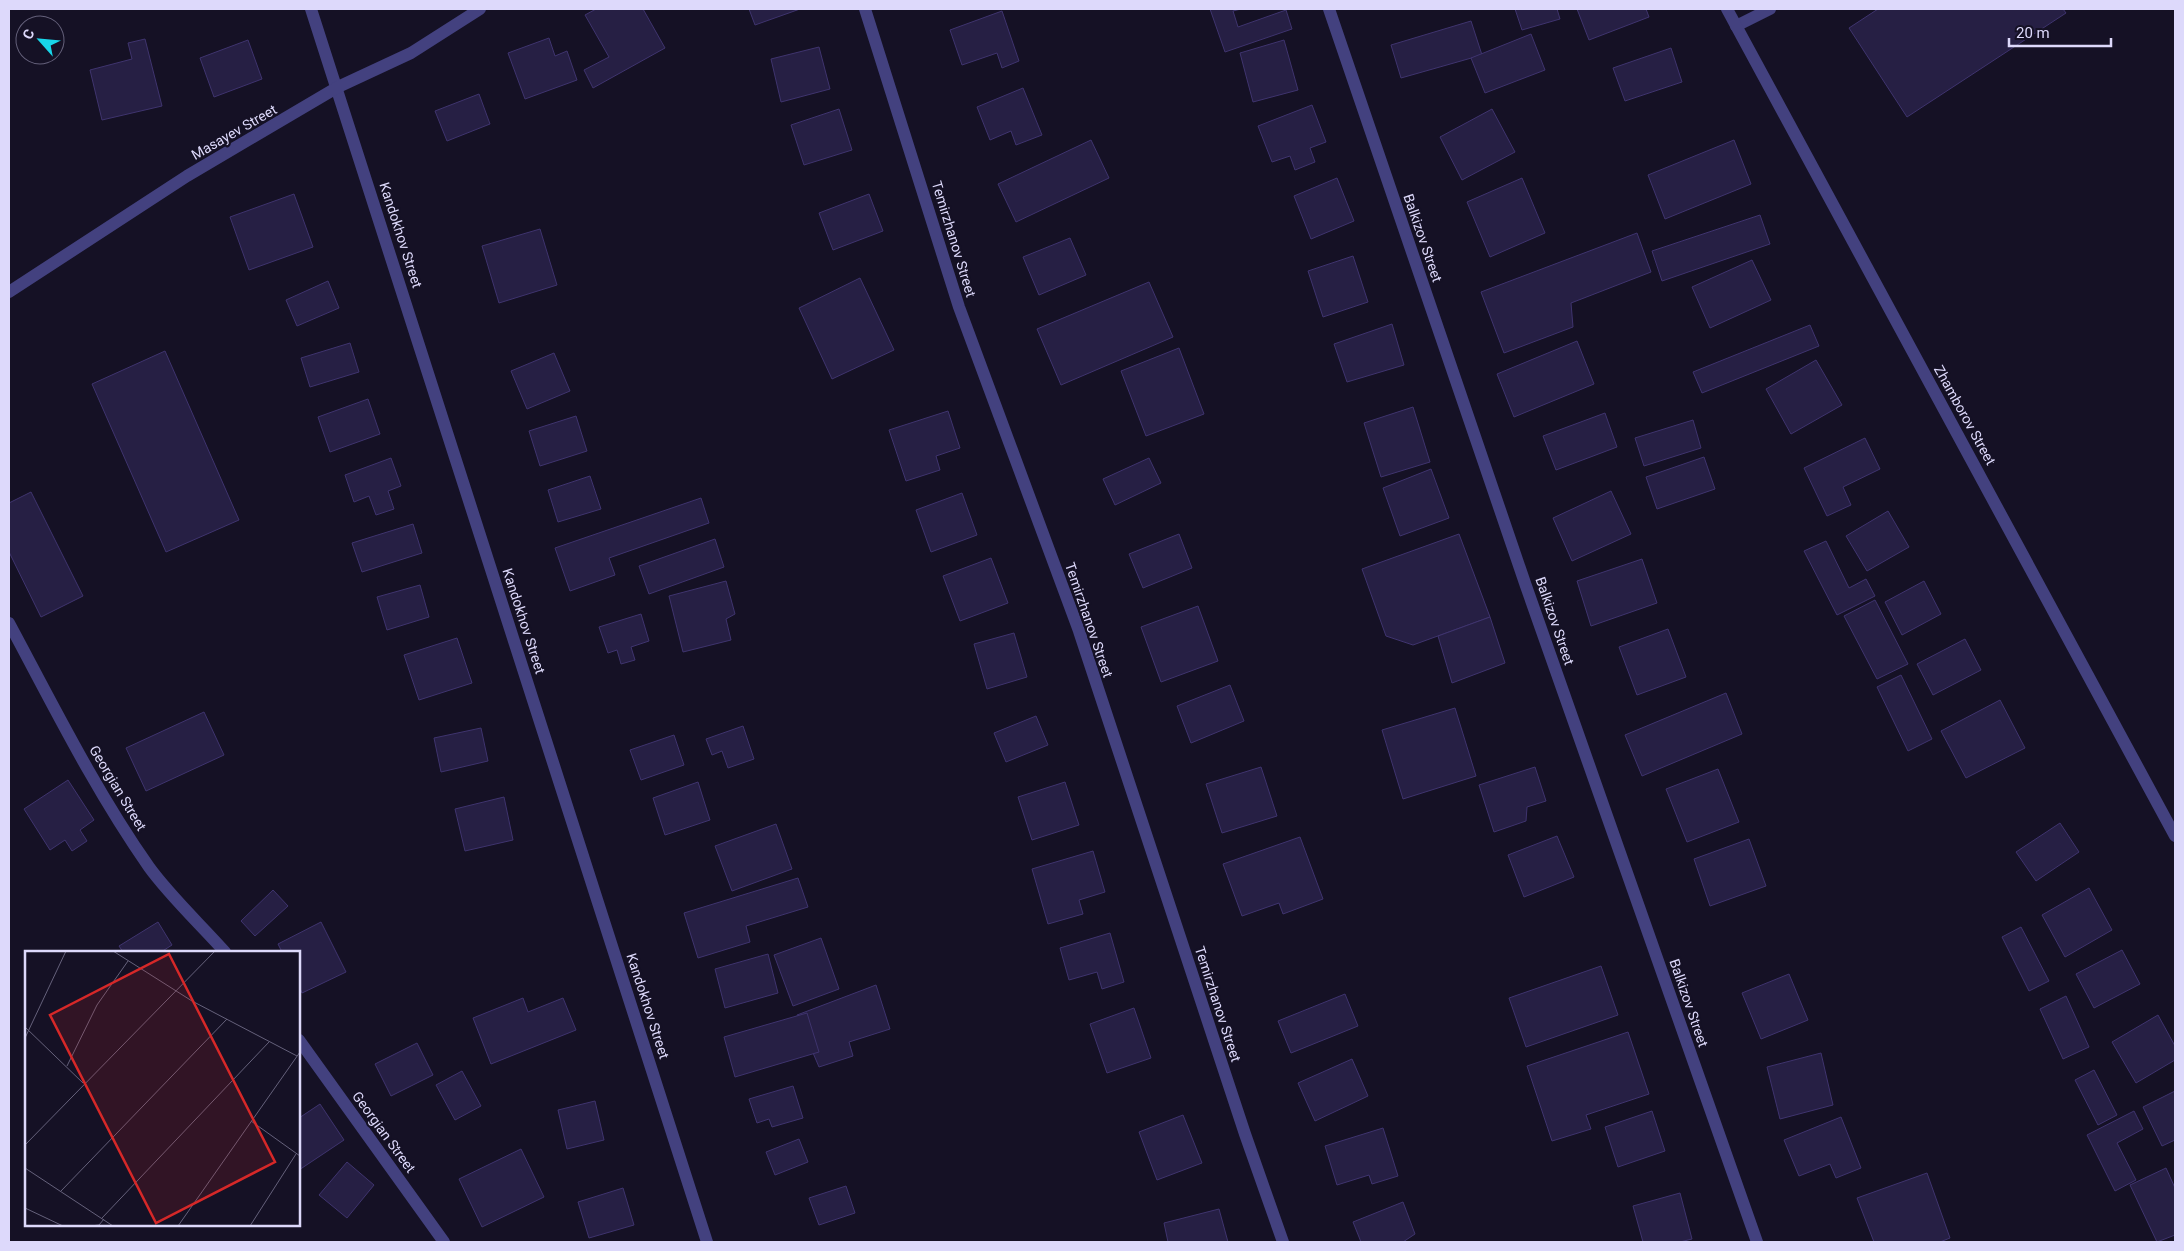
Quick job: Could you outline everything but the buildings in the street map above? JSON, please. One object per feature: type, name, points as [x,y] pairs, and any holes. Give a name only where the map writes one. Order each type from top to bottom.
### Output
[{"type":"street","name":"Kandokhov Street","points":[[312,9],[707,1242]]},
{"type":"street","name":"Masayev Street","points":[[9,292],[187,176],[338,87],[411,53],[480,9]]},
{"type":"street","name":"Temirzhanov Street","points":[[865,9],[959,307],[1079,632],[1245,1134],[1283,1242]]},
{"type":"street","name":"Balkizov Street","points":[[1329,9],[1529,595],[1757,1242]]},
{"type":"street","name":"Zhamborov Street","points":[[1726,9],[2175,836]]},
{"type":"street","points":[[1736,26],[1770,9]]},
{"type":"street","name":"Georgian Street","points":[[9,623],[84,763],[115,816],[150,868],[224,951]]},
{"type":"street","name":"Georgian Street","points":[[300,1041],[444,1242]]}]
